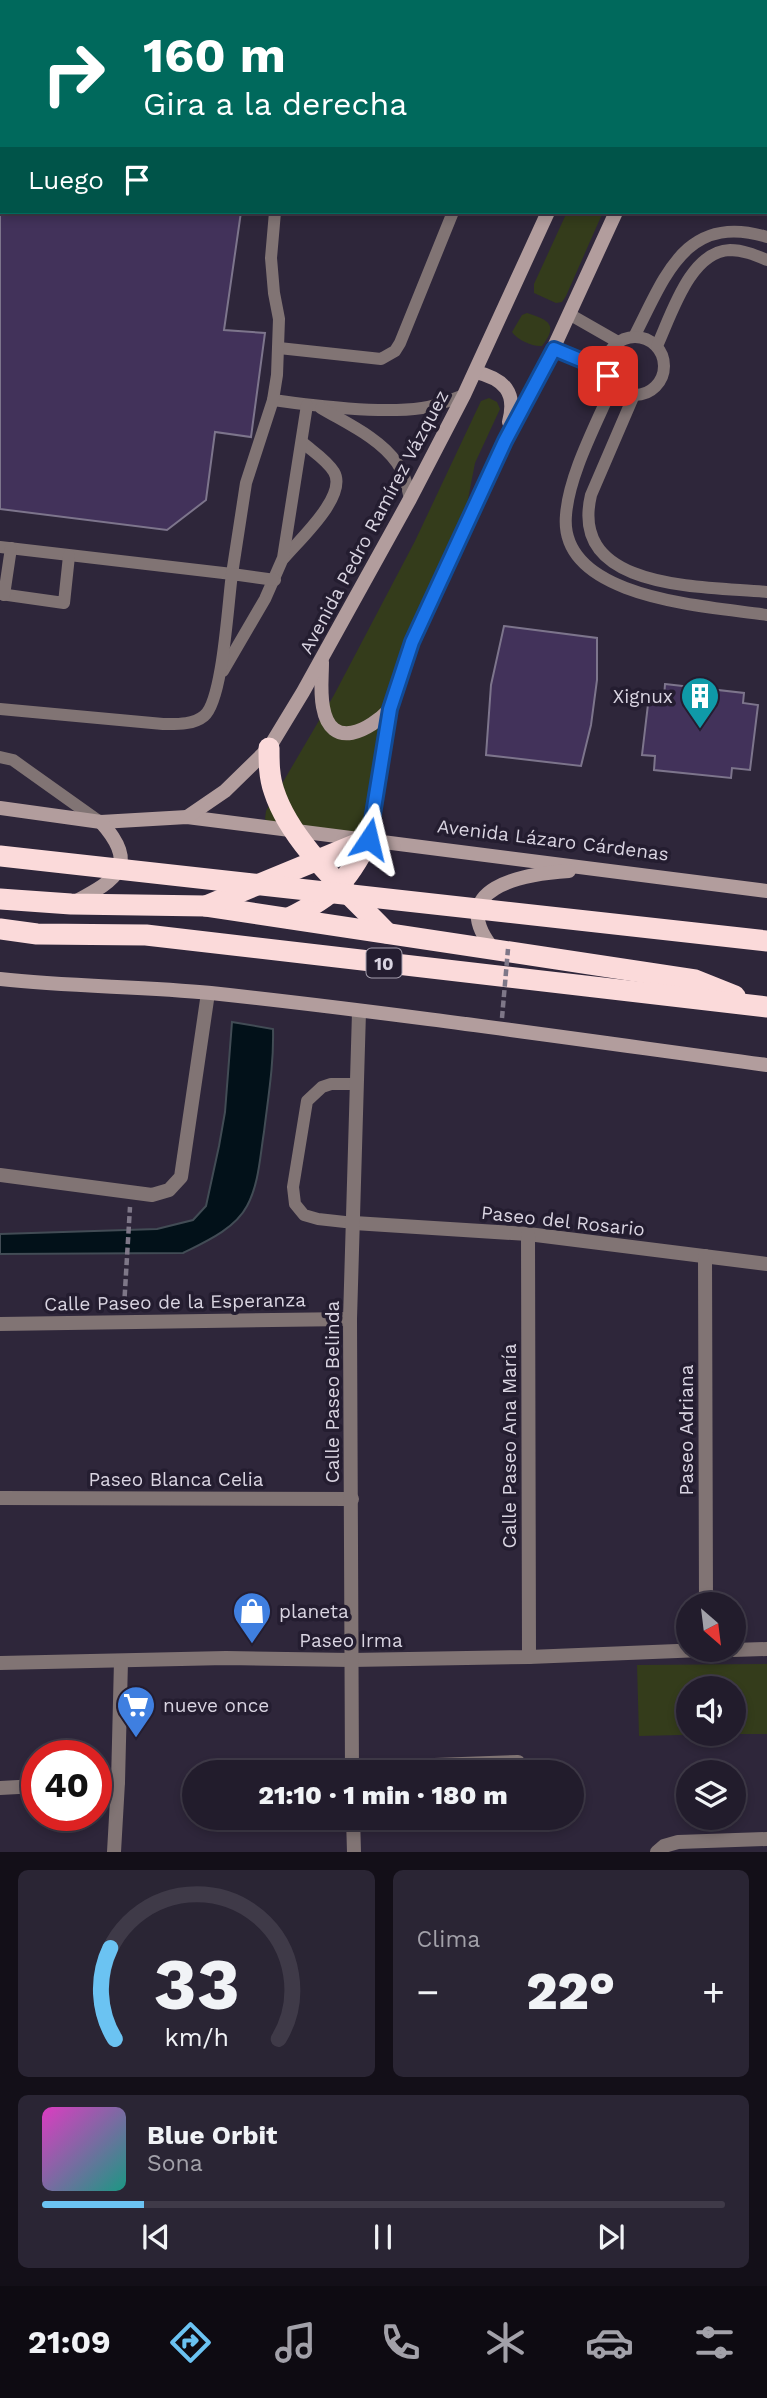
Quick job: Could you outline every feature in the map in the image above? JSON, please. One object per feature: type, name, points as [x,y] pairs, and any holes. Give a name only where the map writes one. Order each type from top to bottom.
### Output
[{"type":"highway","points":[[269,748],[273,789],[294,831],[387,933]]},
{"type":"highway","points":[[206,906],[369,839]]},
{"type":"highway","points":[[289,918],[317,904],[341,885],[353,870],[369,839]]},
{"type":"highway","points":[[0,856],[767,941]]},
{"type":"highway","points":[[0,899],[71,904],[206,906],[695,980],[761,1006]]},
{"type":"highway","name":"10","points":[[0,929],[37,934],[146,935],[761,1006]]},
{"type":"street","name":"Avenida Pedro Ramírez Vázquez","points":[[187,817],[225,791],[269,748],[322,661],[476,372],[547,214]]},
{"type":"street","points":[[369,839],[390,709],[412,642],[505,441],[554,349],[615,214]]},
{"type":"street","points":[[476,372],[498,380],[509,393],[513,403],[505,441]]},
{"type":"street","points":[[322,661],[323,707],[326,717],[335,729],[351,734],[360,732],[379,721],[390,709]]},
{"type":"street","name":"Avenida Lázaro Cárdenas","points":[[0,808],[101,822],[187,817],[767,891]]},
{"type":"street","points":[[71,904],[110,882],[118,869],[118,848],[101,822]]},
{"type":"street","points":[[501,950],[482,935],[478,915],[484,897],[492,889],[522,876],[598,868]]},
{"type":"street","points":[[0,979],[42,984],[208,993],[767,1065]]},
{"type":"street","points":[[0,1175],[152,1195],[169,1190],[181,1177],[208,993]]},
{"type":"street","name":"Calle Paseo Belinda","points":[[352,1760],[350,1319],[359,1012]]},
{"type":"street","name":"Paseo del Rosario","points":[[354,1223],[528,1234],[767,1264]]},
{"type":"street","name":"Calle Paseo Ana María","points":[[528,1234],[529,1657]]},
{"type":"street","name":"Paseo Adriana","points":[[705,1256],[706,1592]]},
{"type":"street","name":"Calle Paseo de la Esperanza","points":[[0,1324],[350,1319]]},
{"type":"street","name":"Paseo Blanca Celia","points":[[0,1498],[352,1499]]},
{"type":"street","points":[[746,1650],[767,1649]]},
{"type":"street","name":"Paseo Irma","points":[[0,1663],[226,1658],[351,1660],[529,1657],[676,1651]]},
{"type":"street","points":[[114,1852],[121,1661]]},
{"type":"street","points":[[112,1782],[118,1782]]},
{"type":"street","points":[[0,1788],[21,1787]]},
{"type":"street","points":[[353,1830],[354,1852]]},
{"type":"street","points":[[657,1852],[664,1846],[678,1842],[767,1839]]},
{"type":"lane","points":[[0,709],[163,724],[188,723],[206,715],[212,706],[219,677],[246,483],[274,400],[279,348],[279,319],[271,258],[275,214]]},
{"type":"lane","points":[[279,348],[381,359],[395,351],[452,214]]},
{"type":"lane","points":[[634,337],[663,281],[677,259],[689,247],[704,236],[737,229],[767,237]]},
{"type":"lane","points":[[657,346],[699,263],[728,250],[767,260]]},
{"type":"lane","points":[[569,314],[618,342]]},
{"type":"lane","points":[[634,337],[649,340],[657,346],[665,364],[661,380],[649,392],[634,395],[624,393],[613,385],[607,371],[608,356],[618,342],[634,337]]},
{"type":"lane","points":[[554,349],[607,371]]},
{"type":"lane","points":[[613,385],[573,481],[565,518],[567,535],[573,550],[586,565],[623,588],[653,597],[767,615]]},
{"type":"lane","points":[[274,400],[313,405],[410,409],[439,404],[464,395]]},
{"type":"lane","points":[[634,395],[591,495],[587,525],[596,544],[605,557],[622,569],[639,576],[667,583],[767,592]]},
{"type":"lane","points":[[219,677],[275,580],[283,558],[302,442],[313,405]]},
{"type":"lane","points":[[313,405],[390,454],[405,477],[410,499]]},
{"type":"lane","points":[[283,558],[327,507],[337,488],[335,474],[330,467],[302,442]]},
{"type":"lane","points":[[69,555],[64,603],[2,594],[6,547],[275,580]]},
{"type":"lane","points":[[0,757],[13,760],[101,822]]},
{"type":"lane","points":[[354,1223],[318,1219],[304,1214],[295,1204],[293,1187],[307,1101],[322,1087],[331,1084],[357,1084]]},
{"type":"path","points":[[501,950],[502,1018]]},
{"type":"path","points":[[124,1301],[129,1214]]},
{"type":"green space","points":[[566,214],[602,214],[562,302],[556,303],[534,293],[534,284]]},
{"type":"green space","points":[[527,313],[549,324],[550,333],[542,346],[526,342],[512,332],[522,315]]},
{"type":"green space","points":[[489,398],[497,402],[500,409],[475,463],[465,515],[412,630],[364,833],[272,826],[265,819],[266,811],[334,695],[415,541],[481,401]]},
{"type":"green space","points":[[767,1664],[767,1734],[746,1734],[746,1676],[676,1676],[676,1735],[639,1736],[637,1665]]},
{"type":"shaded area","points":[[232,1022],[273,1029],[273,1055],[258,1170],[251,1197],[235,1222],[219,1234],[183,1253],[0,1254],[0,1234],[157,1229],[193,1220],[206,1206],[219,1146],[225,1112]]},
{"type":"building","points":[[0,214],[241,214],[224,330],[265,333],[251,437],[215,432],[206,500],[167,530],[0,509]]},
{"type":"building","points":[[504,626],[597,638],[597,680],[591,725],[581,766],[486,755],[491,685]]},
{"type":"building","name":"Xignux","points":[[665,684],[744,693],[743,703],[758,705],[750,770],[732,768],[731,778],[654,770],[655,756],[642,755],[649,696],[664,698]]},
{"type":"place","name":"Xignux","points":[[700,730]]},
{"type":"place","name":"planeta","points":[[252,1645]]},
{"type":"place","name":"nueve once","points":[[136,1739]]},
{"type":"route","points":[[369,839],[390,709],[399,678],[412,642],[505,441],[554,349],[607,371],[608,376]]}]
